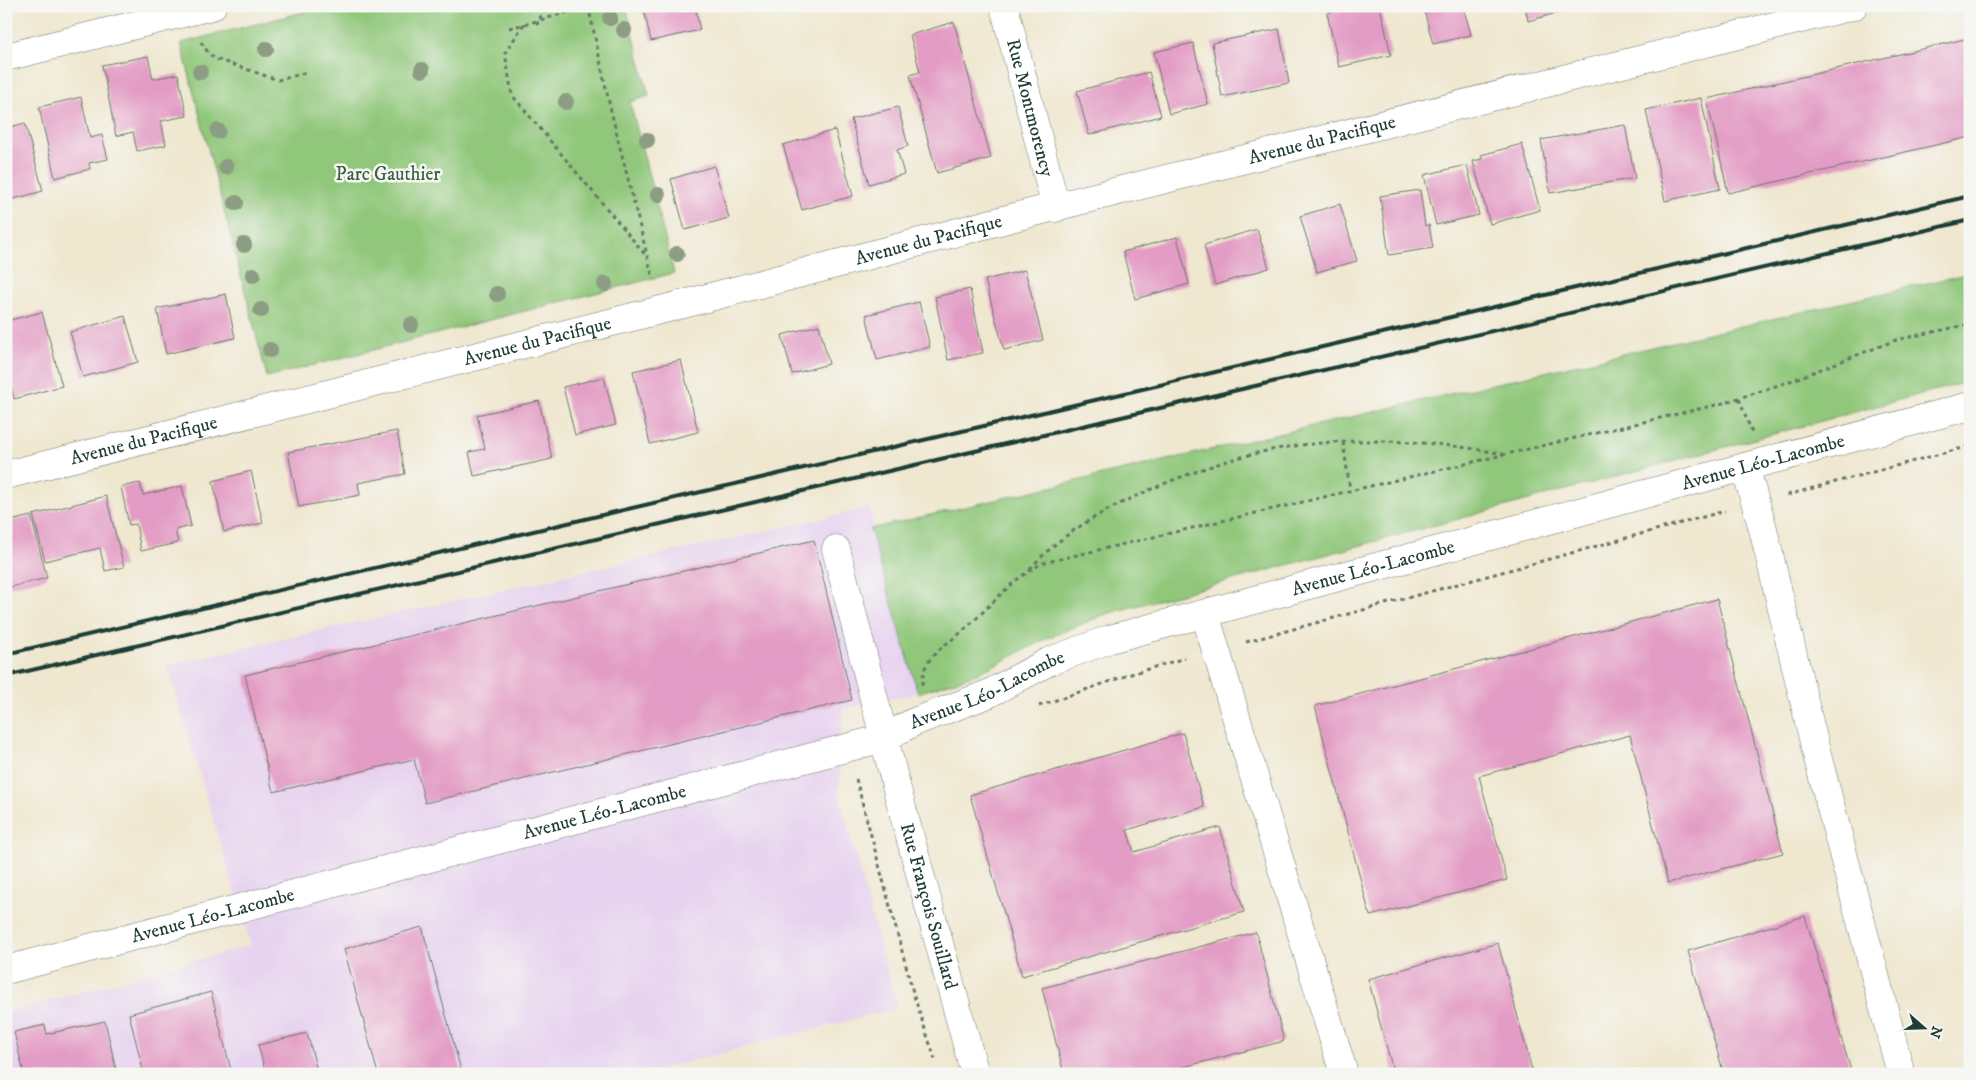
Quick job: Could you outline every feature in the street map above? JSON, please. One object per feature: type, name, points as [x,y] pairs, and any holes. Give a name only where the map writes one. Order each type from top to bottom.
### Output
[{"type":"street","points":[[6,57],[212,6]]},
{"type":"street","name":"Rue Montmorency","points":[[1004,6],[1056,208]]},
{"type":"street","name":"Avenue du Pacifique","points":[[6,475],[1854,6]]},
{"type":"street","name":"Avenue Léo-Lacombe","points":[[6,970],[884,738],[914,722],[997,690],[1066,655],[1110,640],[1970,406]]},
{"type":"street","points":[[1745,467],[1756,503],[1816,750],[1901,1074]]},
{"type":"street","name":"Rue François Souillard","points":[[836,549],[884,738],[975,1074]]},
{"type":"street","points":[[1205,614],[1344,1074]]},
{"type":"path","points":[[538,23],[549,6]]},
{"type":"path","points":[[510,28],[538,23],[590,6],[590,14],[610,107],[654,282]]},
{"type":"path","points":[[524,24],[505,52],[512,95],[648,258]]},
{"type":"path","points":[[200,39],[204,48],[216,58],[278,80],[305,73]]},
{"type":"path","name":"Avenue Léo-Lacombe","points":[[921,691],[926,667],[932,658],[964,630],[1017,578],[1043,563],[1739,399],[1896,340],[1970,324]]},
{"type":"path","points":[[1739,399],[1754,438]]},
{"type":"path","points":[[1029,570],[1043,553],[1065,537],[1126,501],[1163,484],[1248,455],[1282,448],[1343,442],[1465,446],[1506,454]]},
{"type":"path","points":[[1343,442],[1350,490]]},
{"type":"path","name":"Avenue Léo-Lacombe","points":[[1245,642],[1970,446]]},
{"type":"path","name":"Avenue Léo-Lacombe","points":[[1034,708],[1131,674],[1186,658]]},
{"type":"path","name":"Rue François Souillard","points":[[857,782],[914,996],[938,1066]]},
{"type":"shaded area","points":[[869,508],[918,693],[843,708],[839,796],[897,1008],[641,1074],[6,1074],[6,1013],[251,945],[167,665]]},
{"type":"green space","name":"Parc Gauthier","points":[[328,6],[626,6],[649,96],[630,102],[674,273],[267,377],[181,43]]},
{"type":"green space","points":[[1970,273],[1970,381],[1106,614],[1046,639],[977,674],[918,693],[870,529]]},
{"type":"building","points":[[643,6],[695,6],[700,30],[651,41]]},
{"type":"building","points":[[1357,6],[1380,6],[1391,55],[1339,67],[1327,13]]},
{"type":"building","points":[[1423,6],[1463,6],[1471,35],[1433,44]]},
{"type":"building","points":[[1525,6],[1563,6],[1564,11],[1528,21]]},
{"type":"building","points":[[954,22],[991,158],[937,173],[910,75],[920,72],[910,35]]},
{"type":"building","points":[[1279,29],[1289,83],[1222,97],[1212,43]]},
{"type":"building","points":[[1969,38],[1970,137],[1728,193],[1707,99]]},
{"type":"building","points":[[1193,43],[1208,104],[1169,114],[1154,52]]},
{"type":"building","points":[[148,56],[153,79],[178,74],[187,116],[161,121],[166,145],[137,151],[133,132],[116,136],[102,65]]},
{"type":"building","points":[[1149,72],[1161,116],[1089,135],[1077,91]]},
{"type":"building","points":[[81,97],[90,138],[102,135],[108,159],[89,163],[90,169],[55,178],[39,107]]},
{"type":"building","points":[[1701,98],[1720,189],[1665,201],[1646,110]]},
{"type":"building","points":[[898,107],[908,146],[897,150],[904,174],[869,184],[851,119]]},
{"type":"building","points":[[25,123],[43,191],[6,201],[6,128]]},
{"type":"building","points":[[1625,125],[1635,178],[1550,193],[1541,140]]},
{"type":"building","points":[[835,130],[853,196],[802,210],[783,145]]},
{"type":"building","points":[[1522,144],[1540,210],[1490,224],[1473,161],[1482,159],[1481,155]]},
{"type":"building","points":[[1467,165],[1479,215],[1436,225],[1424,175]]},
{"type":"building","points":[[714,166],[729,218],[685,230],[671,179]]},
{"type":"building","points":[[1420,190],[1425,226],[1429,225],[1433,248],[1389,255],[1380,196]]},
{"type":"building","points":[[1340,204],[1357,261],[1317,272],[1300,216]]},
{"type":"building","points":[[1257,229],[1269,268],[1215,285],[1204,245]]},
{"type":"building","points":[[1177,237],[1189,284],[1135,299],[1123,252]]},
{"type":"building","points":[[1025,270],[1043,340],[1004,350],[985,280]]},
{"type":"building","points":[[970,289],[983,353],[948,360],[935,297]]},
{"type":"building","points":[[226,294],[235,338],[166,354],[157,309]]},
{"type":"building","points":[[919,302],[930,347],[877,360],[866,315]]},
{"type":"building","points":[[42,312],[62,386],[14,399],[6,369],[6,321]]},
{"type":"building","points":[[125,316],[138,362],[83,377],[70,332]]},
{"type":"building","points":[[819,325],[829,364],[792,374],[782,335]]},
{"type":"building","points":[[681,360],[698,432],[650,444],[633,371]]},
{"type":"building","points":[[604,377],[616,425],[575,435],[563,387]]},
{"type":"building","points":[[539,401],[552,459],[474,476],[469,452],[485,449],[477,415]]},
{"type":"building","points":[[397,431],[405,474],[358,483],[360,495],[299,507],[288,452]]},
{"type":"building","points":[[251,471],[263,523],[224,532],[213,481]]},
{"type":"building","points":[[140,483],[143,495],[182,486],[191,526],[175,530],[178,543],[141,551],[136,524],[129,525],[121,487]]},
{"type":"building","points":[[106,496],[124,567],[105,571],[100,548],[45,561],[33,515]]},
{"type":"building","points":[[31,516],[47,578],[6,588],[6,522]]},
{"type":"building","points":[[814,540],[852,700],[425,803],[414,759],[273,792],[245,675]]},
{"type":"building","points":[[1717,599],[1783,853],[1668,883],[1630,735],[1479,776],[1507,880],[1370,916],[1315,706]]},
{"type":"building","points":[[1183,733],[1204,807],[1127,830],[1134,852],[1220,827],[1244,912],[1022,976],[970,795]]},
{"type":"building","points":[[1805,916],[1852,1074],[1724,1074],[1688,951]]},
{"type":"building","points":[[422,927],[462,1074],[378,1074],[344,949]]},
{"type":"building","points":[[1256,932],[1284,1041],[1157,1074],[1064,1074],[1042,988]]},
{"type":"building","points":[[1498,943],[1533,1074],[1394,1074],[1368,979]]},
{"type":"building","points":[[211,992],[232,1074],[144,1074],[129,1014]]},
{"type":"building","points":[[105,1021],[117,1074],[24,1074],[14,1032],[45,1025],[47,1034]]},
{"type":"building","points":[[307,1033],[318,1074],[266,1074],[258,1045]]},
{"type":"railway","points":[[6,654],[1970,196]]},
{"type":"railway","points":[[6,676],[1970,220]]}]
